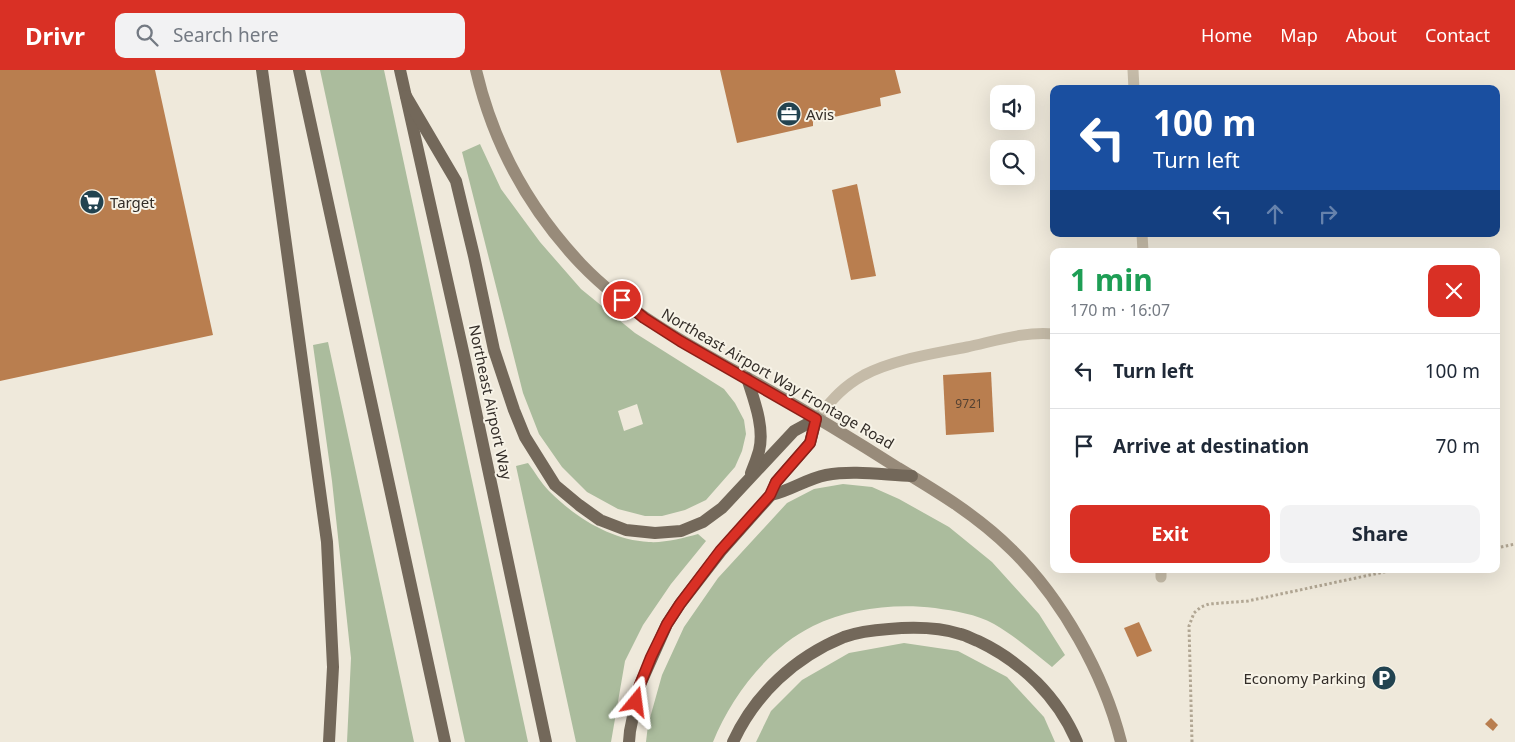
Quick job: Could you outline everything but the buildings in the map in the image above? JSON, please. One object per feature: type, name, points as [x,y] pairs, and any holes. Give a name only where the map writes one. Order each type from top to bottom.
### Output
[{"type":"main road","points":[[262,70],[327,542],[333,667],[329,742]]},
{"type":"main road","points":[[300,70],[376,431],[445,742]]},
{"type":"main road","name":"Northeast Airport Way","points":[[400,70],[465,360],[546,742]]},
{"type":"main road","points":[[406,96],[456,181],[494,350],[525,437],[555,485],[578,506],[600,520],[626,530],[655,533],[681,531],[703,522],[722,508],[794,431],[816,419]]},
{"type":"main road","points":[[747,378],[757,410],[761,439],[750,478]]},
{"type":"main road","points":[[629,742],[639,687],[667,624],[720,551],[770,495],[776,482],[810,443],[816,419]]},
{"type":"main road","points":[[770,495],[824,476],[848,473],[912,476]]},
{"type":"main road","points":[[733,742],[742,724],[768,688],[799,661],[845,637],[870,631],[906,627],[934,629],[961,634],[990,647],[1014,661],[1052,698],[1077,742]]},
{"type":"street","name":"Northeast Airport Way Frontage Road","points":[[476,70],[490,122],[510,165],[545,221],[571,253],[611,291],[644,318],[680,341],[747,378],[912,476],[948,498],[980,521],[1012,550],[1041,583],[1076,634],[1093,667],[1121,742]]},
{"type":"lane","points":[[1133,70],[1134,85]]},
{"type":"lane","points":[[816,419],[839,391],[864,375],[886,366],[914,358],[1020,336],[1050,334]]},
{"type":"path","points":[[1500,547],[1515,544]]},
{"type":"path","points":[[1192,742],[1189,626],[1191,617],[1200,607],[1209,604],[1248,601],[1379,573]]},
{"type":"green space","points":[[320,70],[384,70],[528,742],[465,742]]},
{"type":"green space","points":[[480,144],[501,189],[540,242],[581,289],[635,333],[724,389],[735,403],[744,420],[746,434],[742,451],[735,467],[706,500],[685,510],[662,516],[645,516],[618,509],[587,492],[562,467],[539,434],[523,393],[462,152]],"holes":[[[637,404],[643,424],[624,431],[618,411]]]},
{"type":"green space","points":[[328,342],[414,742],[347,742],[351,658],[332,481],[313,345]]},
{"type":"green space","points":[[528,463],[546,488],[559,501],[582,518],[608,532],[621,537],[649,542],[668,541],[698,534],[706,541],[671,584],[643,625],[625,661],[611,742],[576,742],[516,466]]},
{"type":"green space","points":[[843,484],[872,487],[899,499],[949,527],[992,562],[1039,614],[1065,655],[1052,667],[1017,639],[994,624],[973,615],[935,608],[905,606],[857,611],[813,626],[781,647],[753,675],[741,691],[713,742],[646,742],[648,725],[662,675],[684,627],[718,578],[787,503],[814,489]]},
{"type":"green space","points":[[904,643],[958,651],[1007,677],[1044,717],[1055,742],[756,742],[771,711],[802,680],[849,653]]},
{"type":"place","name":"Avis","points":[[789,114]]},
{"type":"place","name":"Target","points":[[92,202]]},
{"type":"place","name":"Economy Parking","points":[[1384,678]]},
{"type":"route","points":[[622,300],[644,318],[680,341],[816,419],[810,443],[776,482],[770,495],[720,551],[667,624],[639,687],[636,702]]}]
